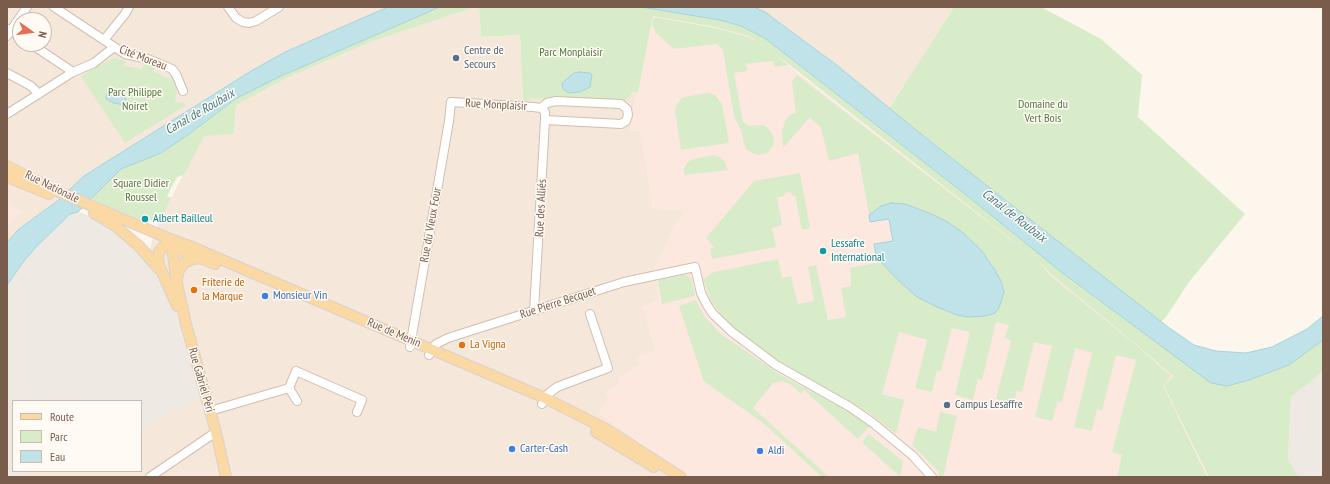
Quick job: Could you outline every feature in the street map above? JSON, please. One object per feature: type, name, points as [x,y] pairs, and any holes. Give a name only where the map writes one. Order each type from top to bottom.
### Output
[{"type":"main road","name":"Rue Nationale","points":[[7,166],[48,191]]},
{"type":"main road","name":"Rue Nationale","points":[[7,177],[48,191],[94,210]]},
{"type":"main road","name":"Rue de Menin","points":[[94,210],[201,258],[430,352],[606,429],[681,477]]},
{"type":"main road","name":"Rue Gabriel Péri","points":[[94,210],[139,246],[163,275]]},
{"type":"main road","name":"Rue de Menin","points":[[169,243],[192,247],[411,344]]},
{"type":"main road","name":"Rue Gabriel Péri","points":[[169,243],[159,252],[159,264],[187,328]]},
{"type":"main road","name":"Rue Gabriel Péri","points":[[169,243],[187,328],[216,432],[231,477]]},
{"type":"main road","points":[[177,284],[177,276],[183,265],[193,259],[201,258]]},
{"type":"main road","name":"Rue de Menin","points":[[544,401],[670,477]]},
{"type":"main road","name":"Rue Gabriel Péri","points":[[216,432],[226,477]]},
{"type":"street","points":[[8,32],[27,7]]},
{"type":"street","name":"Cité Moreau","points":[[54,7],[114,48],[129,56],[152,60],[172,69],[176,74],[183,91]]},
{"type":"street","points":[[104,40],[129,7]]},
{"type":"street","points":[[228,7],[236,18],[243,22],[249,23],[256,21],[279,7]]},
{"type":"street","points":[[7,114],[73,72],[94,63],[114,48]]},
{"type":"street","points":[[43,52],[73,72]]},
{"type":"street","points":[[7,73],[31,86],[39,94]]},
{"type":"street","points":[[541,108],[547,103],[556,101],[621,104],[627,109],[628,115],[626,121],[621,124],[545,120]]},
{"type":"street","name":"Rue Monplaisir","points":[[451,102],[541,108]]},
{"type":"street","name":"Rue du Vieux Four","points":[[411,344],[451,102]]},
{"type":"street","name":"Rue des Alliés","points":[[534,310],[545,120],[545,112],[541,108]]},
{"type":"street","name":"Rue Pierre Becquet","points":[[430,352],[439,342],[448,338],[534,310],[624,282],[695,267],[701,293],[707,305],[713,314],[732,332],[776,365],[850,407],[873,423],[913,456],[932,477]]},
{"type":"street","points":[[544,401],[557,387],[608,368],[590,314]]},
{"type":"street","points":[[289,388],[296,371],[362,400],[357,412]]},
{"type":"street","points":[[210,411],[289,388]]},
{"type":"street","points":[[289,388],[297,401]]},
{"type":"street","points":[[150,477],[216,432]]},
{"type":"shaded area","points":[[7,7],[388,7],[285,52],[251,71],[84,176],[56,202],[19,229],[7,242]]},
{"type":"shaded area","points":[[475,7],[479,7],[481,37],[520,35],[523,101],[531,98],[630,96],[632,92],[638,93],[631,117],[630,131],[641,130],[653,209],[683,210],[684,214],[675,225],[655,269],[659,300],[643,307],[656,352],[640,365],[619,378],[621,383],[606,392],[632,436],[627,440],[690,477],[23,477],[25,472],[142,472],[142,428],[171,412],[186,406],[185,349],[182,336],[165,286],[146,260],[158,223],[204,135],[234,134],[236,105],[289,77],[371,42]]},
{"type":"shaded area","points":[[754,7],[954,7],[889,109],[834,63],[778,21]]},
{"type":"shaded area","points":[[653,16],[737,32],[749,36],[1037,260],[1052,275],[1173,376],[1164,386],[1209,477],[690,477],[626,440],[631,436],[598,414],[609,397],[606,392],[621,383],[619,378],[640,365],[637,357],[656,351],[643,307],[659,300],[655,269],[675,225],[684,214],[683,210],[653,209],[641,130],[630,131],[631,117],[638,93]]},
{"type":"shaded area","points":[[7,203],[23,211],[7,227]]},
{"type":"shaded area","points":[[78,212],[111,228],[146,260],[165,286],[174,308],[199,398],[142,428],[142,400],[12,400],[12,472],[25,472],[23,477],[7,477],[7,285],[37,246],[70,214]]},
{"type":"shaded area","points":[[1323,371],[1323,477],[1299,477],[1288,459],[1291,396]]},
{"type":"green space","name":"Square Didier Roussel","points":[[440,7],[475,7],[371,42],[289,77],[236,105],[234,134],[204,136],[184,175],[177,177],[167,196],[171,198],[159,223],[145,218],[143,221],[91,199],[121,169],[161,153],[237,98],[281,76]]},
{"type":"green space","name":"Parc Monplaisir","points":[[479,7],[641,7],[720,20],[741,26],[766,39],[970,198],[1060,271],[1130,323],[1227,386],[1249,380],[1289,365],[1323,340],[1323,371],[1291,397],[1288,459],[1299,477],[1209,477],[1164,386],[1173,376],[1052,275],[1037,260],[791,66],[749,36],[715,27],[653,16],[638,93],[632,92],[624,101],[531,98],[523,101],[520,35],[481,37]]},
{"type":"green space","name":"Domaine du Vert Bois","points":[[954,7],[1041,7],[1101,39],[1142,75],[1138,117],[1245,214],[1189,282],[1166,317],[1161,322],[889,109]]},
{"type":"green space","points":[[654,17],[715,28],[748,37],[761,44],[788,65],[775,67],[773,61],[746,64],[747,71],[734,73],[743,122],[749,126],[762,125],[767,127],[773,135],[774,143],[767,153],[758,155],[752,153],[747,150],[744,144],[742,132],[734,116],[723,50],[717,44],[674,49],[657,34],[652,25]]},
{"type":"green space","name":"Parc Philippe Noiret","points":[[113,58],[126,61],[124,66],[142,69],[144,64],[156,67],[153,71],[169,79],[172,74],[177,91],[175,102],[185,103],[186,105],[125,143],[81,76]]},
{"type":"green space","points":[[797,75],[1037,260],[1051,276],[1136,345],[1171,376],[1163,386],[1207,477],[1117,477],[1122,455],[1112,452],[1136,360],[1116,355],[1102,410],[1097,409],[1092,431],[1074,427],[1092,353],[1075,348],[1062,402],[1058,401],[1052,421],[1035,417],[1052,346],[1034,342],[1022,392],[1017,391],[1014,403],[996,399],[1011,341],[1005,338],[1009,325],[996,322],[982,380],[978,379],[973,400],[955,395],[970,332],[952,328],[941,371],[937,370],[932,392],[915,388],[927,340],[899,332],[882,394],[904,400],[896,434],[869,413],[782,363],[749,341],[722,316],[711,301],[703,279],[714,272],[778,259],[782,278],[791,276],[798,304],[814,301],[808,267],[816,265],[828,320],[846,317],[841,288],[851,286],[850,268],[881,262],[917,297],[957,315],[968,317],[986,316],[1001,281],[989,259],[961,231],[946,221],[929,213],[905,205],[881,207],[869,215],[858,153],[829,161],[821,128],[810,117],[783,148],[782,131],[785,122],[789,115],[796,113],[792,81]]},
{"type":"green space","points":[[708,93],[715,95],[722,104],[729,143],[681,150],[675,111],[676,106],[684,97]]},
{"type":"green space","points":[[714,155],[720,157],[725,162],[728,170],[684,175],[684,168],[689,161]]},
{"type":"green space","points":[[800,173],[810,228],[802,230],[795,195],[792,196],[791,192],[785,193],[784,196],[777,198],[782,225],[772,228],[776,247],[712,259],[710,249],[714,247],[706,238],[754,181]]},
{"type":"green space","points":[[684,275],[689,276],[692,281],[695,296],[662,304],[658,280]]},
{"type":"green space","points":[[696,300],[704,316],[722,335],[781,375],[845,409],[870,426],[858,439],[804,390],[801,394],[790,384],[782,381],[773,383],[753,408],[829,477],[822,477],[762,422],[706,383],[703,379],[679,306]]},
{"type":"green space","points":[[940,412],[957,416],[943,477],[938,477],[939,472],[912,445],[918,427],[936,432]]},
{"type":"green space","points":[[869,434],[903,461],[900,477],[862,442]]},
{"type":"water","name":"Canal de Roubaix","points":[[388,7],[440,7],[281,76],[237,98],[161,153],[121,169],[78,212],[70,214],[37,246],[7,285],[7,242],[19,229],[56,202],[84,176],[251,71],[285,52]]},
{"type":"water","name":"Canal de Roubaix","points":[[641,7],[754,7],[765,12],[834,63],[931,142],[1168,327],[1194,345],[1216,351],[1246,353],[1272,347],[1307,329],[1323,316],[1323,340],[1289,365],[1249,380],[1227,386],[1211,383],[1060,271],[970,198],[766,39],[741,26],[720,20]]},
{"type":"water","points":[[574,73],[590,73],[592,75],[590,87],[580,92],[569,93],[563,89],[562,83]]},
{"type":"water","points":[[109,92],[125,98],[127,100],[124,105],[114,103],[106,99]]},
{"type":"water","points":[[891,203],[905,204],[946,221],[961,231],[982,251],[1001,281],[1004,292],[999,308],[995,313],[986,316],[968,317],[957,315],[917,297],[898,280],[876,255],[874,244],[893,241],[889,219],[870,222],[869,215],[881,206]]},
{"type":"place","name":"Centre de Secours","points":[[456,58]]},
{"type":"place","name":"Albert Bailleul","points":[[145,219]]},
{"type":"place","name":"Lessafre International","points":[[823,251]]},
{"type":"place","name":"Friterie de la Marque","points":[[194,290]]},
{"type":"place","name":"Monsieur Vin","points":[[265,296]]},
{"type":"place","name":"La Vigna","points":[[462,345]]},
{"type":"place","name":"Campus Lesaffre","points":[[947,405]]},
{"type":"place","name":"Carter-Cash","points":[[512,449]]},
{"type":"place","name":"Aldi","points":[[760,451]]}]
